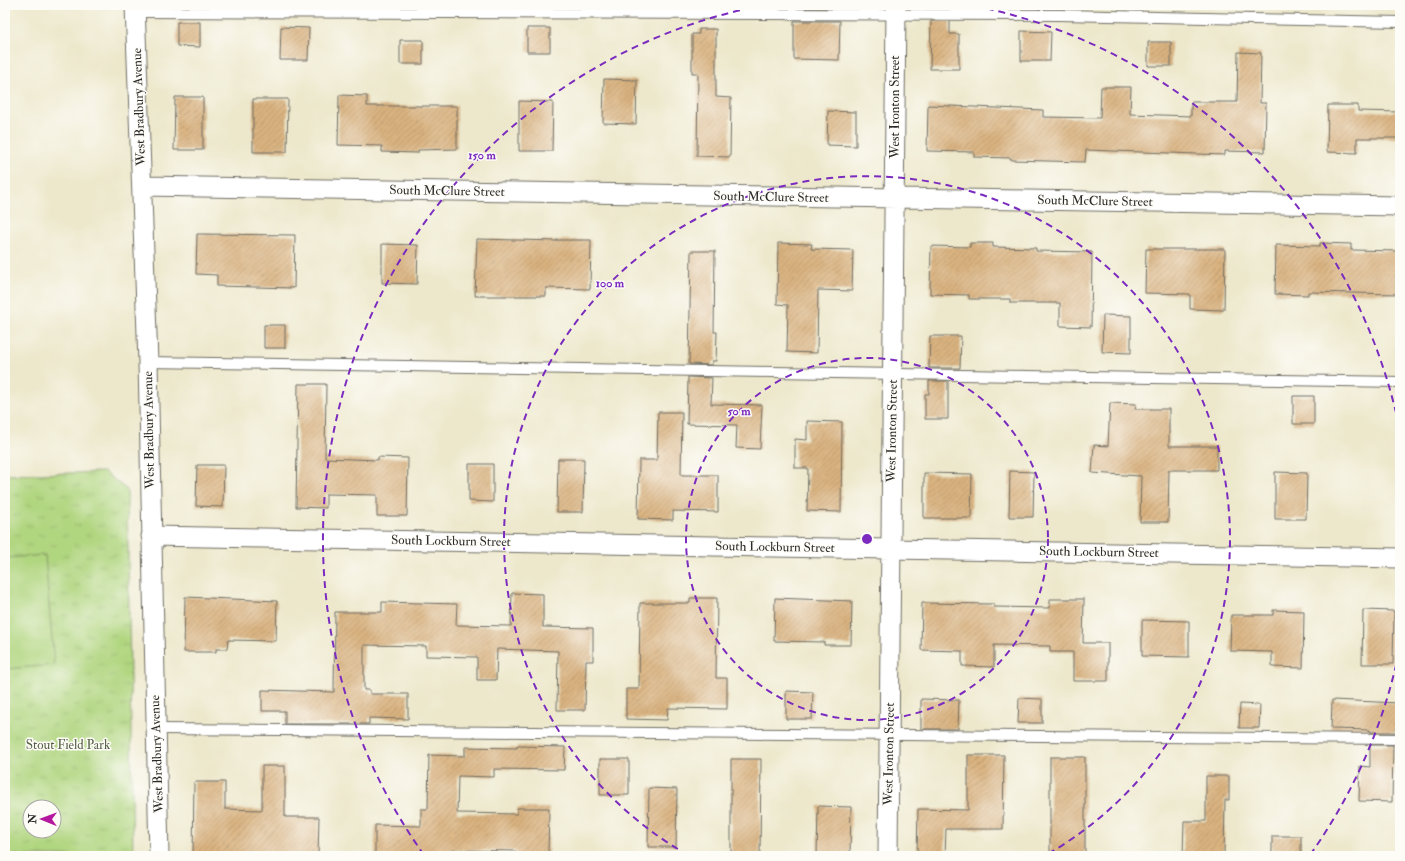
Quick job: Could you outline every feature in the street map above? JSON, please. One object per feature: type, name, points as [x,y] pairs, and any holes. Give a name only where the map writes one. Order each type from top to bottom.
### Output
[{"type":"street","name":"West Bradbury Avenue","points":[[136,8],[148,362],[159,856]]},
{"type":"street","name":"West Ironton Street","points":[[888,856],[896,10]]},
{"type":"street","name":"South McClure Street","points":[[142,186],[1400,206]]},
{"type":"street","name":"South Lockburn Street","points":[[151,536],[1400,558]]},
{"type":"lane","points":[[136,8],[896,10],[1400,22]]},
{"type":"lane","points":[[148,362],[893,376],[1400,382]]},
{"type":"lane","points":[[156,729],[1400,739]]},
{"type":"green space","name":"Stout Field Park","points":[[104,472],[127,490],[133,856],[5,856],[5,475]]},
{"type":"green space","points":[[45,555],[54,665],[5,669],[5,558]]},
{"type":"building","points":[[795,5],[840,5],[840,8],[795,8]]},
{"type":"building","points":[[794,21],[840,21],[839,60],[794,59]]},
{"type":"building","points":[[931,21],[950,21],[950,34],[959,34],[959,69],[930,69]]},
{"type":"building","points":[[177,22],[200,22],[200,47],[177,46]]},
{"type":"building","points":[[281,27],[309,28],[308,60],[280,60]]},
{"type":"building","points":[[527,28],[550,28],[550,52],[527,52]]},
{"type":"building","points":[[699,29],[716,29],[716,97],[731,98],[730,157],[697,156],[698,73],[692,73],[692,34],[699,34]]},
{"type":"building","points":[[1021,31],[1051,32],[1050,61],[1021,61]]},
{"type":"building","points":[[400,40],[423,40],[423,64],[400,64]]},
{"type":"building","points":[[1148,42],[1171,42],[1171,66],[1148,66]]},
{"type":"building","points":[[1238,52],[1261,53],[1260,103],[1266,103],[1265,152],[1225,151],[1225,155],[1086,150],[1085,162],[1011,160],[1011,158],[974,157],[974,152],[927,151],[928,105],[1043,110],[1043,117],[1100,118],[1101,87],[1131,87],[1130,114],[1191,116],[1191,102],[1237,102]]},
{"type":"building","points":[[604,79],[637,80],[636,124],[603,123]]},
{"type":"building","points":[[339,95],[367,96],[367,106],[457,106],[457,149],[418,150],[418,153],[382,152],[382,146],[338,145]]},
{"type":"building","points":[[175,97],[203,97],[203,150],[174,150]]},
{"type":"building","points":[[253,99],[288,99],[287,152],[253,152]]},
{"type":"building","points":[[519,101],[553,102],[552,151],[519,151]]},
{"type":"building","points":[[1328,105],[1358,105],[1358,111],[1400,112],[1400,138],[1357,138],[1357,153],[1327,152]]},
{"type":"building","points":[[828,111],[856,112],[856,146],[827,145]]},
{"type":"building","points":[[197,234],[295,235],[294,288],[217,286],[217,275],[196,274]]},
{"type":"building","points":[[477,239],[557,241],[591,240],[590,289],[546,288],[546,296],[475,296]]},
{"type":"building","points":[[778,243],[812,244],[811,249],[853,250],[852,291],[818,290],[817,353],[787,352],[788,305],[777,304]]},
{"type":"building","points":[[970,243],[993,243],[993,247],[1036,248],[1036,251],[1092,252],[1091,327],[1060,326],[1060,303],[1010,303],[1010,299],[969,299],[969,295],[930,294],[931,246],[970,247]]},
{"type":"building","points":[[1320,243],[1351,244],[1351,250],[1399,251],[1398,294],[1308,292],[1308,295],[1275,294],[1276,245],[1320,246]]},
{"type":"building","points":[[382,244],[418,245],[417,284],[382,283]]},
{"type":"building","points":[[1146,249],[1225,249],[1224,310],[1190,309],[1190,294],[1145,293]]},
{"type":"building","points":[[691,251],[715,251],[714,332],[717,332],[716,361],[712,361],[712,365],[689,364]]},
{"type":"building","points":[[1103,315],[1131,316],[1131,353],[1102,352]]},
{"type":"building","points":[[264,325],[285,325],[285,348],[264,348]]},
{"type":"building","points":[[930,336],[961,336],[960,368],[929,368]]},
{"type":"building","points":[[688,377],[712,378],[711,404],[762,405],[760,449],[736,448],[737,425],[687,424]]},
{"type":"building","points":[[929,381],[948,381],[948,419],[925,419],[925,394],[929,394]]},
{"type":"building","points":[[298,384],[326,384],[325,458],[378,460],[378,457],[408,458],[407,516],[377,516],[377,495],[326,494],[326,508],[296,507]]},
{"type":"building","points":[[1293,396],[1314,396],[1314,424],[1293,424]]},
{"type":"building","points":[[1110,403],[1136,404],[1135,409],[1169,409],[1169,446],[1217,446],[1217,470],[1169,470],[1168,522],[1140,522],[1141,476],[1092,473],[1094,445],[1108,446]]},
{"type":"building","points":[[658,412],[682,412],[681,475],[718,475],[718,512],[673,511],[673,520],[638,519],[639,460],[657,460]]},
{"type":"building","points":[[807,421],[842,422],[841,512],[807,511],[808,468],[795,468],[795,439],[807,440]]},
{"type":"building","points":[[558,459],[584,459],[583,512],[557,512]]},
{"type":"building","points":[[469,464],[493,464],[493,502],[469,501]]},
{"type":"building","points":[[197,465],[224,465],[223,507],[196,506]]},
{"type":"building","points":[[1010,471],[1034,472],[1033,517],[1009,517]]},
{"type":"building","points":[[1275,472],[1307,473],[1306,519],[1275,519]]},
{"type":"building","points":[[924,473],[972,474],[971,518],[924,518]]},
{"type":"building","points":[[512,593],[543,594],[543,627],[593,628],[593,661],[586,661],[585,710],[557,710],[558,651],[497,649],[496,680],[477,680],[477,657],[426,656],[426,646],[364,645],[364,690],[370,690],[370,694],[408,694],[408,719],[369,718],[369,724],[285,724],[285,711],[262,711],[262,690],[334,692],[335,612],[382,612],[382,602],[457,604],[456,625],[511,626]]},
{"type":"building","points":[[185,597],[277,601],[276,641],[228,640],[227,649],[216,649],[216,652],[184,652]]},
{"type":"building","points":[[690,598],[717,598],[716,678],[727,678],[727,709],[668,708],[667,720],[626,719],[626,689],[639,689],[640,603],[690,603]]},
{"type":"building","points":[[775,598],[852,601],[851,645],[824,645],[824,642],[774,641]]},
{"type":"building","points":[[1050,599],[1084,599],[1083,643],[1108,643],[1108,681],[1073,681],[1073,652],[1050,652],[1050,646],[994,645],[994,667],[962,666],[962,651],[921,650],[922,603],[994,604],[994,607],[1050,608]]},
{"type":"building","points":[[1273,610],[1304,611],[1303,668],[1272,667],[1272,652],[1230,651],[1231,615],[1273,615]]},
{"type":"building","points":[[1363,610],[1394,611],[1393,664],[1362,664]]},
{"type":"building","points":[[1142,620],[1189,621],[1189,657],[1142,656]]},
{"type":"building","points":[[786,691],[813,692],[812,719],[786,719]]},
{"type":"building","points":[[1019,698],[1042,699],[1042,723],[1018,723]]},
{"type":"building","points":[[921,699],[959,700],[958,729],[921,729]]},
{"type":"building","points":[[1332,700],[1399,703],[1399,732],[1370,732],[1370,730],[1331,729]]},
{"type":"building","points":[[1240,704],[1260,705],[1259,728],[1239,728]]},
{"type":"building","points":[[1370,745],[1393,745],[1392,802],[1359,801],[1360,766],[1370,767]]},
{"type":"building","points":[[517,746],[565,747],[564,770],[494,769],[494,777],[458,776],[457,813],[517,814],[517,808],[549,808],[548,856],[516,856],[516,851],[452,850],[452,856],[375,856],[375,825],[421,826],[421,809],[428,809],[429,755],[465,756],[465,747],[517,748]]},
{"type":"building","points":[[968,755],[1004,755],[1003,829],[946,829],[945,856],[917,856],[918,809],[968,810]]},
{"type":"building","points":[[1050,757],[1085,757],[1085,856],[1050,856]]},
{"type":"building","points":[[600,759],[629,759],[629,795],[600,795]]},
{"type":"building","points":[[731,759],[761,759],[760,856],[731,856]]},
{"type":"building","points":[[262,766],[285,766],[285,817],[319,817],[318,856],[193,856],[194,782],[225,782],[225,809],[262,810]]},
{"type":"building","points":[[1206,776],[1229,776],[1229,800],[1225,800],[1224,856],[1183,856],[1184,821],[1206,821]]},
{"type":"building","points":[[649,788],[677,789],[676,847],[648,847]]},
{"type":"building","points":[[818,806],[851,807],[850,856],[817,856]]},
{"type":"building","points":[[1272,836],[1301,836],[1301,856],[1272,856]]}]
